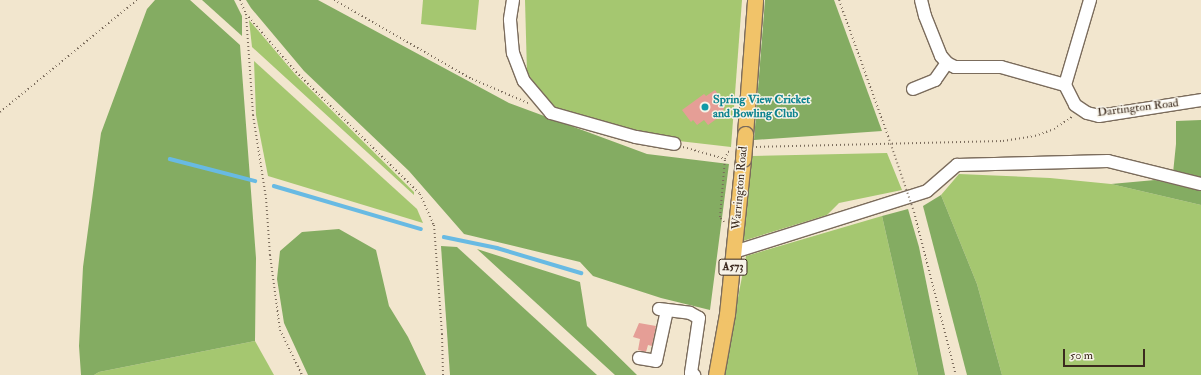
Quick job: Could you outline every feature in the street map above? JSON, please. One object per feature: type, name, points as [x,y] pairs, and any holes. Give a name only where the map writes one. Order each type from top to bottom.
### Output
[{"type":"main road","name":"Warrington Road","points":[[716,375],[727,314],[737,228],[755,0]]},
{"type":"street","points":[[514,0],[510,20],[513,53],[524,80],[551,114],[636,137],[674,144]]},
{"type":"street","points":[[921,0],[924,16],[941,56],[947,63],[955,67],[1001,67],[1065,85],[1090,0]]},
{"type":"street","points":[[913,89],[935,80],[947,63]]},
{"type":"street","name":"Dartington Road","points":[[1065,85],[1075,106],[1087,113],[1099,116],[1201,100]]},
{"type":"street","points":[[734,252],[928,191],[957,165],[1108,161],[1201,184]]},
{"type":"street","points":[[639,358],[656,361],[663,310],[690,313],[699,318],[691,373],[694,375]]},
{"type":"path","points":[[0,112],[137,0]]},
{"type":"path","points":[[240,0],[246,14],[296,72],[420,194],[434,225],[442,334],[443,375]]},
{"type":"path","points":[[334,0],[472,79],[530,104]]},
{"type":"path","points":[[838,0],[914,212],[956,375]]},
{"type":"path","points":[[246,14],[252,115],[266,198],[270,255],[280,330],[302,375]]},
{"type":"path","points":[[737,228],[725,223],[720,217],[725,159],[728,152],[743,148],[1003,141],[1041,134],[1067,121],[1079,109]]},
{"type":"path","points":[[674,144],[725,159]]},
{"type":"green space","points":[[155,0],[190,0],[240,45],[256,258],[255,341],[99,372],[94,375],[81,375],[79,346],[83,267],[101,133],[147,9]]},
{"type":"green space","points":[[202,0],[234,0],[242,16],[242,36]]},
{"type":"green space","points":[[246,0],[318,0],[509,103],[647,154],[729,164],[710,310],[661,298],[593,276],[580,262],[464,234],[409,171],[304,71]]},
{"type":"green space","points":[[423,0],[479,0],[476,30],[421,24]]},
{"type":"green space","points":[[525,0],[742,0],[731,147],[644,137],[556,112],[527,73]]},
{"type":"green space","points":[[765,0],[834,0],[882,131],[754,140]]},
{"type":"green space","points":[[249,20],[295,74],[414,192],[414,195],[252,47]]},
{"type":"green space","points":[[254,61],[417,209],[423,223],[268,176],[256,115]]},
{"type":"green space","points":[[1201,120],[1201,179],[1173,173],[1176,144],[1176,121]]},
{"type":"green space","points":[[887,153],[902,190],[839,203],[827,215],[743,241],[752,156]]},
{"type":"green space","points":[[959,174],[1050,178],[1111,184],[1201,205],[1201,375],[1002,375],[977,284],[941,195]]},
{"type":"green space","points":[[1155,180],[1201,191],[1201,205],[1111,184]]},
{"type":"green space","points":[[941,195],[977,284],[1002,375],[967,375],[923,206]]},
{"type":"green space","points":[[908,209],[919,247],[945,375],[918,375],[882,216]]},
{"type":"green space","points":[[882,216],[918,375],[723,375],[746,256]]},
{"type":"green space","points":[[339,229],[376,250],[389,306],[408,337],[426,375],[308,375],[284,323],[277,279],[280,251],[302,232]]},
{"type":"green space","points":[[441,246],[457,247],[597,375],[450,375]]},
{"type":"green space","points":[[477,249],[580,282],[587,326],[637,375],[615,375]]},
{"type":"green space","points":[[255,341],[274,375],[94,375],[99,372]]},
{"type":"building","name":"Spring View Cricket and Bowling Club","points":[[715,90],[725,104],[722,115],[708,125],[704,120],[697,125],[693,120],[691,122],[682,110],[704,94],[706,96]]},
{"type":"building","points":[[639,323],[656,326],[652,346],[648,345],[646,352],[638,350],[640,339],[633,337]]},
{"type":"waterway","points":[[170,159],[255,181]]},
{"type":"waterway","points":[[274,186],[421,229]]},
{"type":"waterway","points":[[444,237],[497,248],[581,273]]},
{"type":"place","name":"Spring View Cricket and Bowling Club","points":[[705,107]]}]
